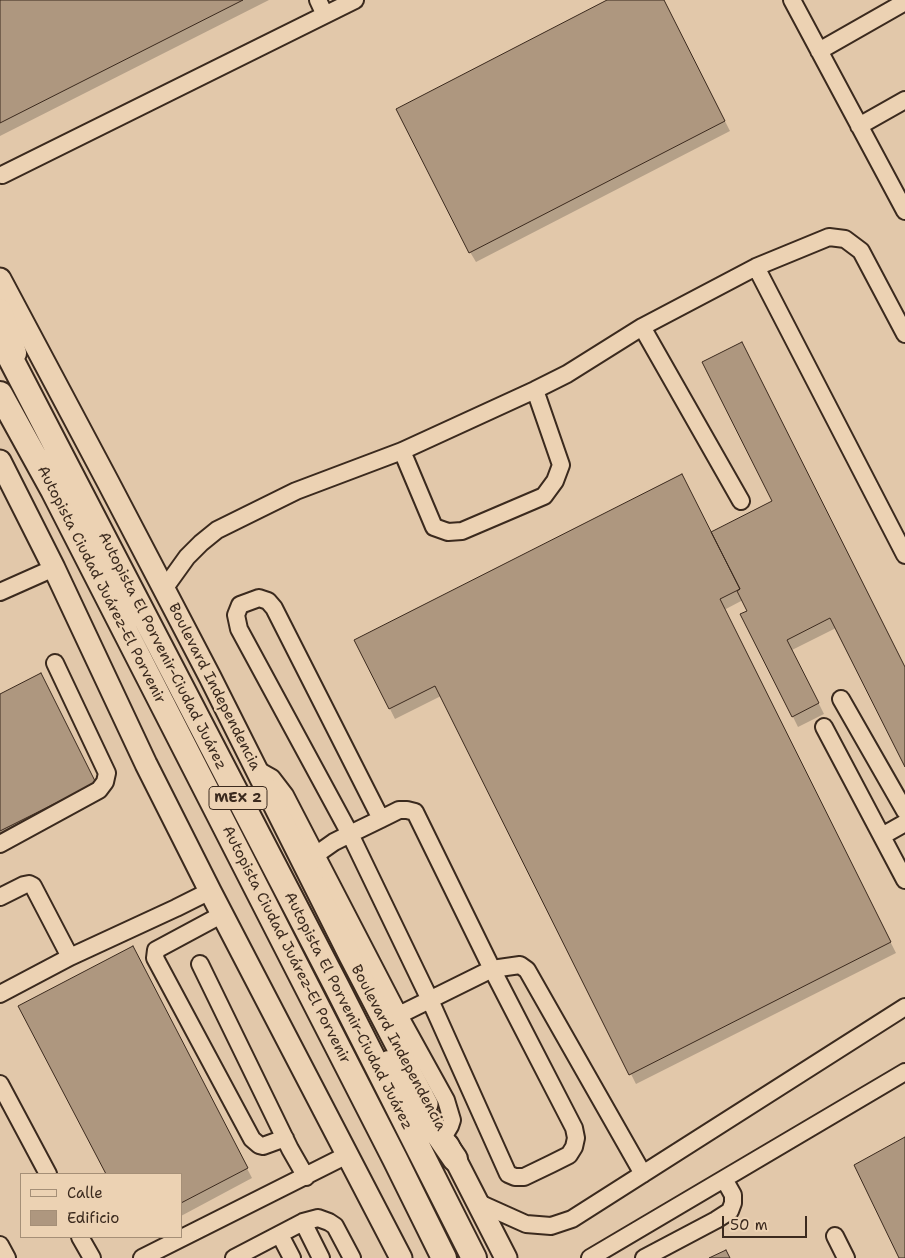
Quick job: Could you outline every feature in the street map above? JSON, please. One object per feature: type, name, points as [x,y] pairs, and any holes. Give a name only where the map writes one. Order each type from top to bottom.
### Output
[{"type":"highway","points":[[0,311],[29,395]]},
{"type":"highway","name":"Autopista El Porvenir-Ciudad Juárez","points":[[0,338],[474,1258]]},
{"type":"highway","name":"Autopista Ciudad Juárez-El Porvenir","points":[[0,394],[53,490],[444,1258]]},
{"type":"highway","points":[[336,987],[455,1158]]},
{"type":"main road","name":"Boulevard Independencia","points":[[0,279],[164,589],[256,769],[350,936],[444,1136],[506,1258]]},
{"type":"main road","points":[[0,461],[54,568],[146,764],[346,1155],[401,1258]]},
{"type":"street","points":[[318,0],[325,15]]},
{"type":"street","points":[[2,175],[355,0]]},
{"type":"street","points":[[792,0],[859,126],[902,201]]},
{"type":"street","points":[[819,51],[905,2]]},
{"type":"street","points":[[859,126],[905,100]]},
{"type":"street","points":[[164,589],[187,557],[201,542],[217,530],[296,491],[402,451],[535,390],[567,374],[642,328],[756,268],[829,237],[845,239],[861,251],[905,334]]},
{"type":"street","points":[[756,268],[905,555]]},
{"type":"street","points":[[642,328],[741,501]]},
{"type":"street","points":[[402,451],[434,527],[448,532],[462,531],[544,496],[555,481],[561,465],[535,390]]},
{"type":"street","points":[[0,592],[54,568]]},
{"type":"street","points":[[316,854],[334,842],[350,834],[381,819],[399,810],[415,812],[492,969],[574,1128],[576,1138],[574,1147],[569,1155],[524,1177],[515,1178],[508,1174],[430,1000],[350,834],[239,629],[236,615],[240,605],[259,598],[268,601],[274,608],[381,819]]},
{"type":"street","points":[[0,844],[99,790],[105,782],[107,773],[54,663]]},
{"type":"street","points":[[841,699],[905,812]]},
{"type":"street","points":[[824,727],[905,880]]},
{"type":"street","points":[[256,769],[272,778],[280,786],[316,854],[350,936],[399,1015],[446,1100],[452,1120],[444,1136]]},
{"type":"street","points":[[882,836],[905,824]]},
{"type":"street","points":[[0,896],[30,884],[70,958]]},
{"type":"street","points":[[0,994],[210,891]]},
{"type":"street","points":[[223,914],[156,950],[155,958],[252,1139],[263,1146],[285,1138]]},
{"type":"street","points":[[200,964],[306,1177]]},
{"type":"street","points":[[399,1015],[492,969],[520,965],[526,970],[643,1174]]},
{"type":"street","points":[[477,1202],[526,1224],[551,1226],[572,1219],[905,1007]]},
{"type":"street","points":[[590,1258],[905,1072]]},
{"type":"street","points":[[0,1084],[47,1173]]},
{"type":"street","points":[[142,1258],[306,1177],[346,1155]]},
{"type":"street","points":[[644,1258],[716,1220],[730,1210],[733,1203],[733,1195],[724,1179]]},
{"type":"street","points":[[234,1258],[303,1222],[318,1218],[329,1222],[338,1231],[352,1258]]},
{"type":"street","points":[[303,1222],[321,1258]]},
{"type":"street","points":[[280,1235],[292,1258]]},
{"type":"street","points":[[835,1236],[846,1258]]},
{"type":"street","points":[[81,1238],[92,1258]]},
{"type":"street","points":[[0,1245],[7,1258]]},
{"type":"building","points":[[0,0],[243,0],[0,123]]},
{"type":"building","points":[[607,0],[664,0],[725,121],[469,253],[396,109]]},
{"type":"building","points":[[742,342],[905,667],[905,767],[830,618],[787,640],[819,703],[792,717],[740,614],[747,611],[737,591],[740,589],[711,532],[772,501],[702,362]]},
{"type":"building","points":[[682,474],[740,589],[720,599],[891,942],[629,1075],[435,686],[389,709],[354,640]]},
{"type":"building","points":[[41,673],[96,783],[0,831],[0,694]]},
{"type":"building","points":[[133,946],[248,1168],[182,1202],[182,1173],[105,1173],[18,1006]]},
{"type":"building","points":[[905,1137],[905,1258],[899,1258],[854,1165]]},
{"type":"building","points":[[726,1250],[730,1258],[709,1258]]}]
